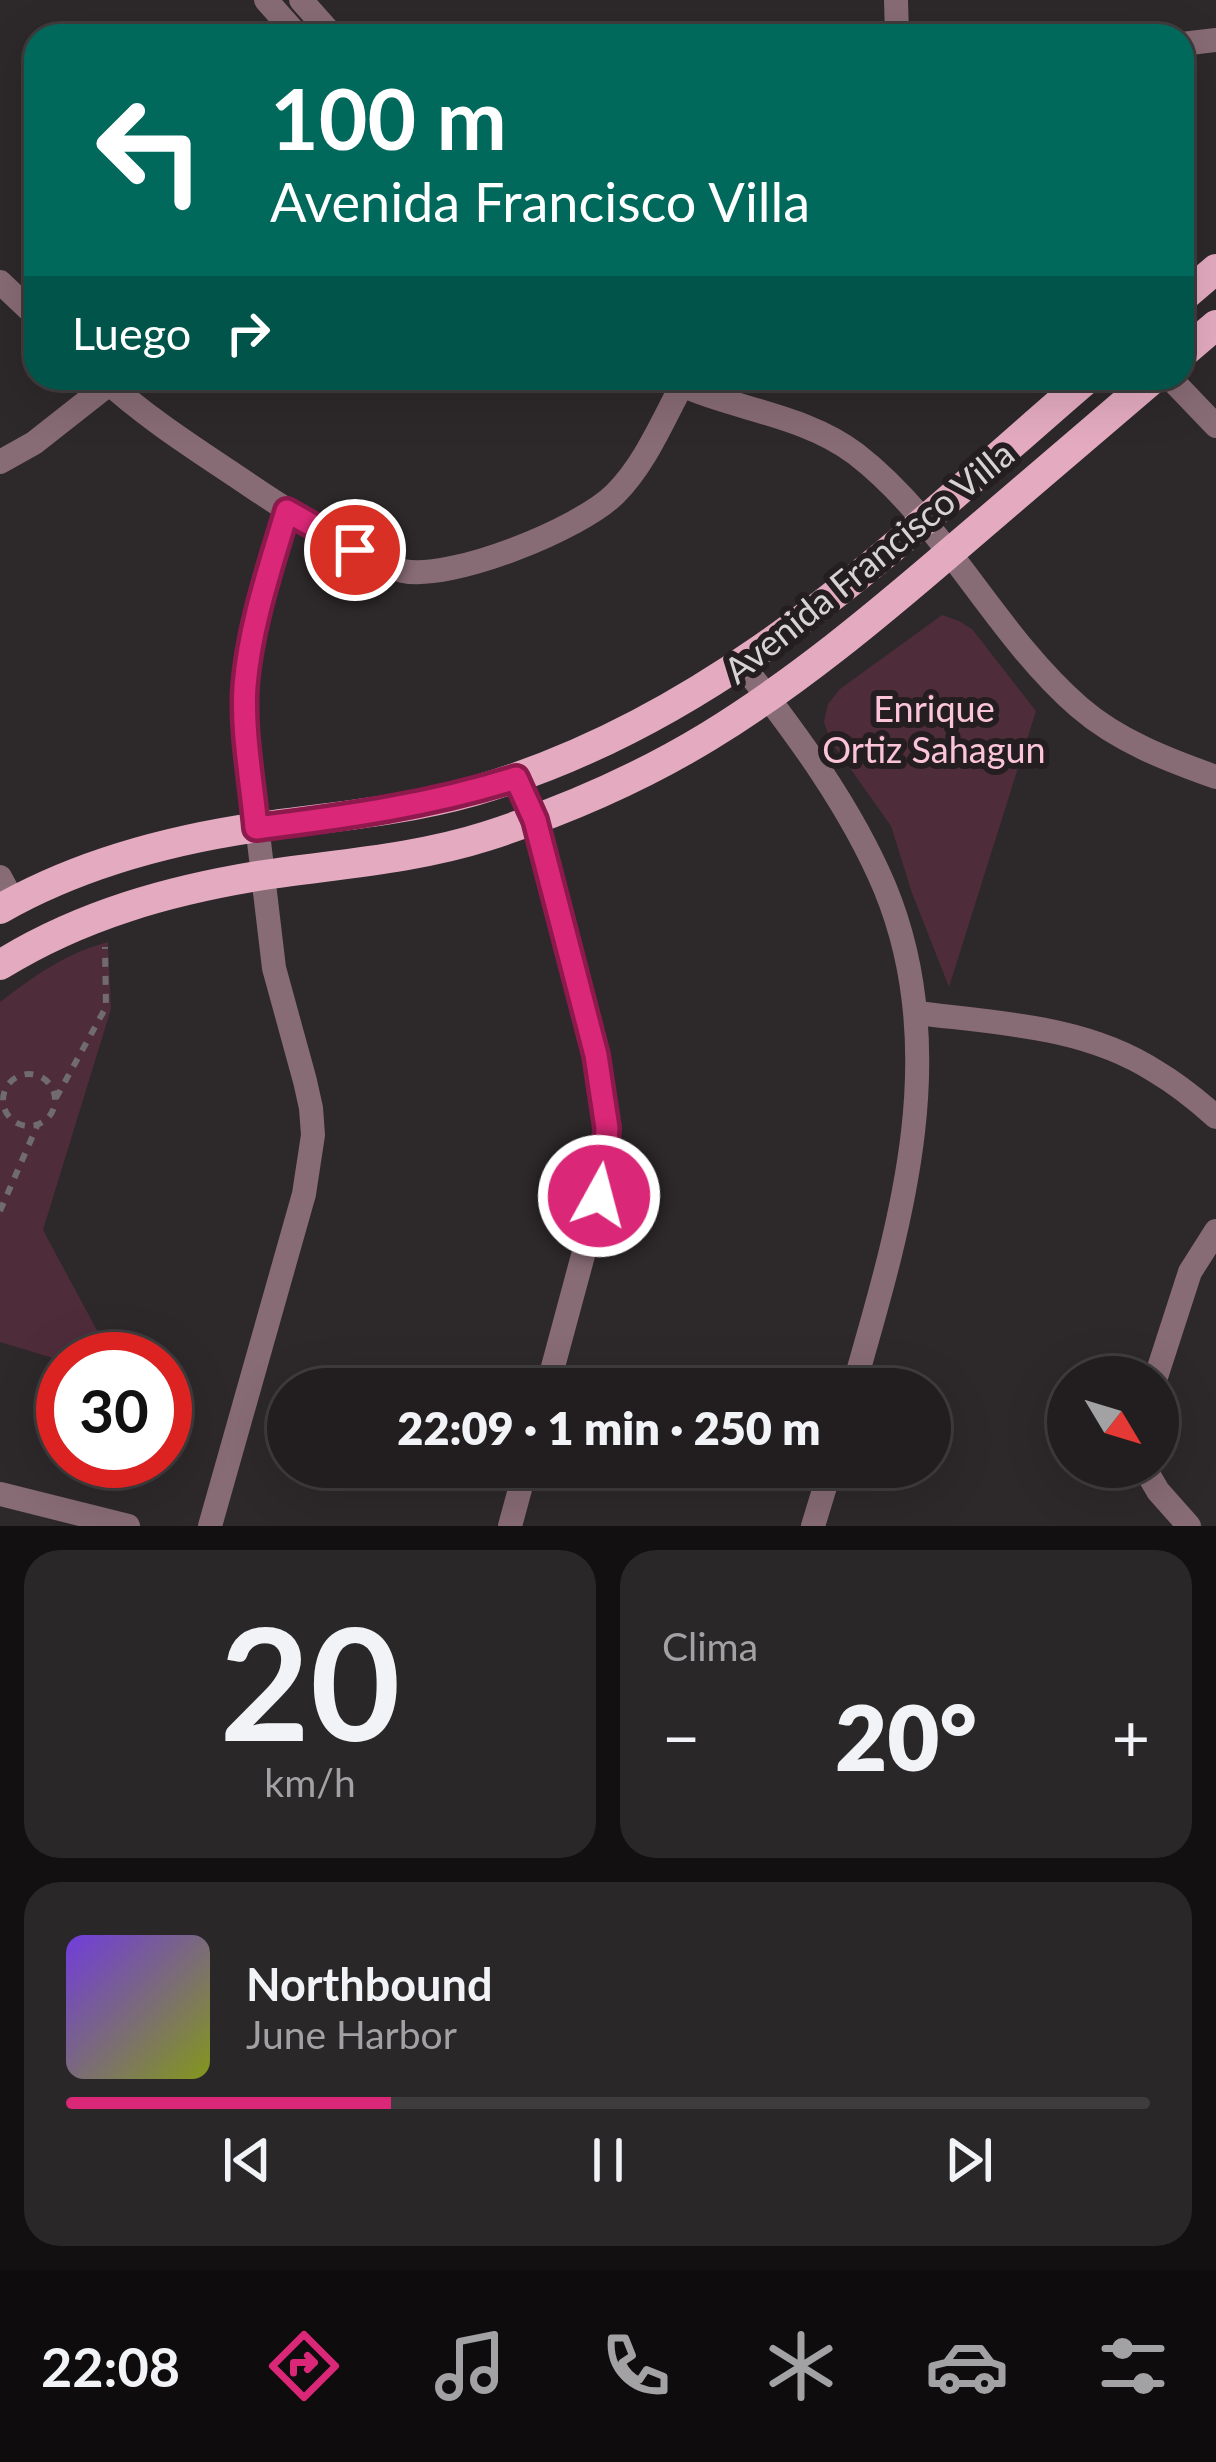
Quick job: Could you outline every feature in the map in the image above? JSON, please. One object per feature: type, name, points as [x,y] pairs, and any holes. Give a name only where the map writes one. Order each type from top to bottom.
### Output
[{"type":"main road","name":"Avenida Francisco Villa","points":[[4,896],[145,850],[426,803],[561,763],[608,742],[742,664],[850,583],[1074,390]]},
{"type":"main road","name":"Avenida Francisco Villa","points":[[0,965],[133,903],[262,875],[395,857],[482,838],[535,820],[661,763],[818,662],[1140,390]]},
{"type":"street","points":[[266,0],[287,24]]},
{"type":"street","points":[[301,0],[322,24]]},
{"type":"street","points":[[0,282],[24,305]]},
{"type":"street","points":[[0,462],[34,443],[96,390]]},
{"type":"street","points":[[118,390],[287,511],[381,563],[419,573],[476,563],[565,527],[610,499],[646,451],[671,390]]},
{"type":"street","points":[[701,390],[838,441],[883,478],[1049,679],[1079,707],[1136,745],[1216,778]]},
{"type":"street","points":[[1182,390],[1216,426]]},
{"type":"street","points":[[210,1526],[304,1194],[313,1135],[311,1108],[274,968],[245,724],[245,687],[260,602],[287,511]]},
{"type":"street","points":[[742,664],[845,810],[869,854],[899,930],[917,1013],[916,1118],[909,1169],[859,1368]]},
{"type":"street","points":[[516,778],[535,820],[596,1055],[607,1128],[599,1196],[553,1368]]},
{"type":"street","points":[[917,1013],[1038,1028],[1112,1049],[1153,1069],[1216,1117]]},
{"type":"street","points":[[1163,1356],[1190,1272],[1216,1231]]},
{"type":"street","points":[[510,1526],[520,1488]]},
{"type":"street","points":[[814,1526],[824,1488]]},
{"type":"street","points":[[1156,1488],[1189,1526]]},
{"type":"street","points":[[0,1494],[128,1526]]},
{"type":"path","points":[[0,1211],[37,1125],[51,1114],[106,1007],[104,914]]},
{"type":"path","points":[[37,1125],[20,1124],[6,1113],[6,1087],[18,1076],[35,1074],[50,1082],[56,1098]]},
{"type":"green space","name":"Enrique Ortiz Sahagun","points":[[942,615],[972,629],[1036,711],[949,987],[891,826],[830,740],[824,722],[828,704],[840,689]]},
{"type":"green space","points":[[108,942],[111,1009],[43,1230],[98,1332],[36,1332],[36,1353],[0,1342],[0,1002],[38,974]]},
{"type":"route","points":[[355,550],[287,511],[260,602],[245,687],[256,828],[426,803],[516,778],[535,820],[604,1095],[607,1128],[599,1196]]}]
